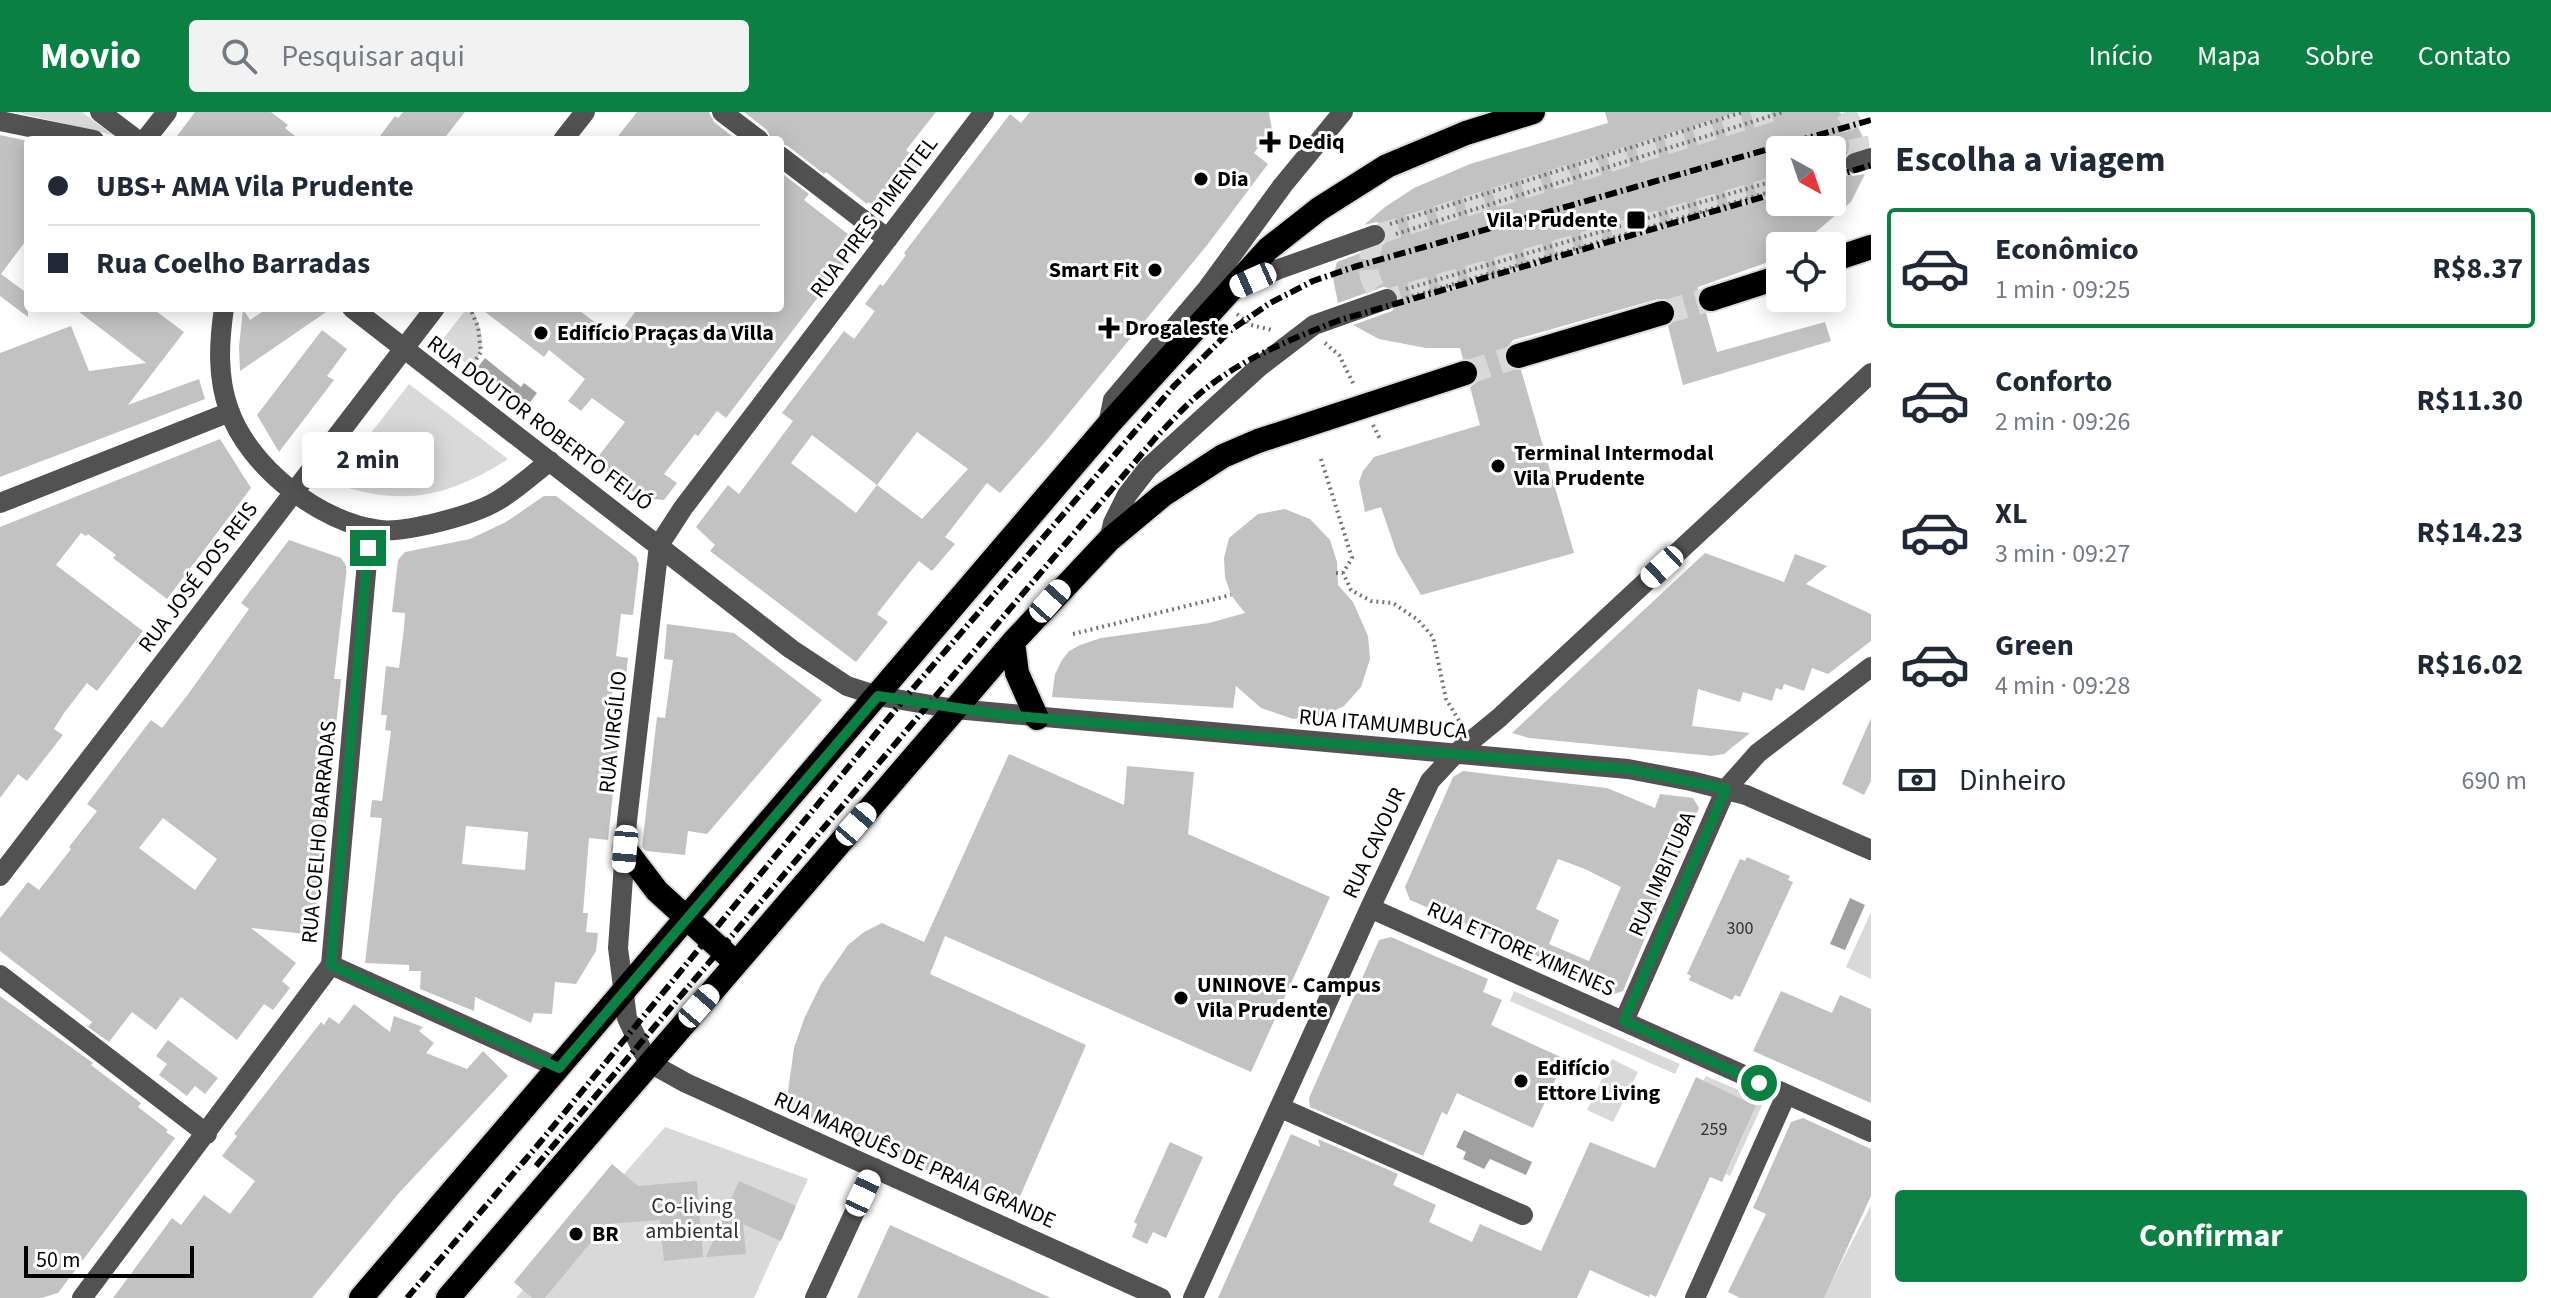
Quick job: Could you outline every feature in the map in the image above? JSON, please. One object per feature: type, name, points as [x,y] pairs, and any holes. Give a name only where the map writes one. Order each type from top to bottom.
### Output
[{"type":"highway","points":[[361,1298],[1108,425],[1268,249],[1319,209],[1387,166],[1466,133],[1533,112]]},
{"type":"highway","points":[[1846,255],[1871,247]]},
{"type":"highway","points":[[1711,299],[1766,281]]},
{"type":"highway","points":[[1518,356],[1662,313]]},
{"type":"highway","points":[[448,1298],[1013,642],[1109,540],[1163,495],[1223,456],[1258,441],[1465,373]]},
{"type":"highway","points":[[1013,642],[1017,673],[1037,718]]},
{"type":"highway","points":[[625,849],[657,891],[736,963]]},
{"type":"street","points":[[100,112],[132,136]]},
{"type":"street","points":[[148,136],[167,112]]},
{"type":"street","points":[[566,136],[585,112]]},
{"type":"street","points":[[722,112],[754,136]]},
{"type":"street","name":"RUA PIRES PIMENTEL","points":[[659,545],[683,508],[984,112]]},
{"type":"street","points":[[1108,425],[1113,400],[1207,289],[1339,113]]},
{"type":"street","points":[[0,121],[74,136]]},
{"type":"street","points":[[784,159],[888,239]]},
{"type":"street","points":[[1227,292],[1279,269],[1382,232]]},
{"type":"street","points":[[1109,540],[1113,523],[1127,495],[1148,468],[1259,367],[1314,325],[1396,296]]},
{"type":"street","points":[[224,312],[219,349],[223,389],[230,412],[267,470],[327,514],[382,531],[454,518],[496,502],[550,461]]},
{"type":"street","name":"RUA DOUTOR ROBERTO FEIJÓ","points":[[357,312],[819,670],[847,686],[878,696]]},
{"type":"street","name":"RUA JOSÉ DOS REIS","points":[[0,876],[432,312]]},
{"type":"street","name":"RUA CAVOUR","points":[[1193,1298],[1429,783],[1455,754],[1499,718],[1871,373]]},
{"type":"street","points":[[0,503],[230,412]]},
{"type":"street","name":"RUA COELHO BARRADAS","points":[[82,1298],[331,965],[370,528]]},
{"type":"street","name":"RUA VIRGÍLIO","points":[[650,1063],[627,1018],[618,948],[625,849],[659,545]]},
{"type":"street","points":[[655,578],[699,576]]},
{"type":"street","name":"RUA IMBITUBA","points":[[1624,1021],[1726,789],[1758,753],[1871,667]]},
{"type":"street","name":"RUA ITAMUMBUCA","points":[[878,696],[1037,718],[1628,769],[1726,789],[1871,850]]},
{"type":"street","name":"RUA ETTORE XIMENES","points":[[1370,908],[1871,1132]]},
{"type":"street","points":[[331,965],[559,1068]]},
{"type":"street","points":[[0,975],[207,1134]]},
{"type":"street","name":"RUA MARQUÊS DE PRAIA GRANDE","points":[[650,1063],[686,1083],[1161,1298]]},
{"type":"street","points":[[1695,1298],[1786,1095]]},
{"type":"street","points":[[1281,1108],[1523,1215]]},
{"type":"street","points":[[815,1298],[875,1168]]},
{"type":"path","points":[[1382,232],[1743,112]]},
{"type":"path","points":[[1382,232],[1783,112]]},
{"type":"path","points":[[1396,296],[1766,183]]},
{"type":"path","points":[[1396,296],[1766,193]]},
{"type":"path","points":[[456,389],[481,352],[478,327],[472,312]]},
{"type":"path","points":[[1268,329],[1318,336],[1339,355],[1365,407]]},
{"type":"path","points":[[1321,459],[1352,558],[1343,573]]},
{"type":"path","points":[[1336,573],[1343,573]]},
{"type":"path","points":[[1343,573],[1351,590],[1371,601],[1393,603],[1418,620],[1433,637],[1446,699],[1462,726]]},
{"type":"path","points":[[1073,634],[1231,595]]},
{"type":"green space","points":[[14,112],[82,112],[113,135]]},
{"type":"green space","points":[[464,312],[474,312],[482,339],[480,353],[472,368],[440,343]]},
{"type":"green space","points":[[409,384],[508,459],[465,483],[423,495],[380,495],[332,483]]},
{"type":"green space","points":[[1871,912],[1871,979],[1846,967]]},
{"type":"green space","points":[[1514,991],[1680,1064],[1675,1074],[1510,1001]]},
{"type":"green space","points":[[1612,1059],[1638,1072],[1613,1122],[1587,1110]]},
{"type":"green space","points":[[1706,1076],[1764,1101],[1730,1176],[1726,1174],[1756,1106],[1703,1081]]},
{"type":"green space","name":"Co-living ambiental","points":[[665,1127],[808,1179],[754,1298],[516,1298]]},
{"type":"green space","points":[[1871,1205],[1871,1298],[1823,1298]]},
{"type":"shaded area","points":[[485,358],[521,387],[524,383],[537,393],[527,406],[478,367]]},
{"type":"shaded area","points":[[1850,898],[1865,905],[1845,950],[1830,944]]},
{"type":"shaded area","points":[[1464,1130],[1532,1162],[1526,1175],[1490,1159],[1484,1169],[1463,1159],[1466,1152],[1456,1147]]},
{"type":"building","points":[[195,112],[271,112],[288,125],[285,128],[295,136],[177,136]]},
{"type":"building","points":[[403,112],[465,112],[446,136],[380,136],[395,116],[398,118]]},
{"type":"building","points":[[637,112],[709,112],[714,122],[732,136],[618,136]]},
{"type":"building","points":[[744,112],[936,112],[906,150],[921,162],[893,199],[884,191],[873,205],[867,204],[784,144],[784,136],[770,136]]},
{"type":"building","points":[[1030,112],[1269,112],[1272,130],[1254,153],[1268,164],[1208,244],[1000,493],[987,483],[945,537],[955,544],[932,571],[919,561],[877,614],[888,622],[856,662],[710,551],[715,545],[696,527],[728,485],[739,494],[793,421],[782,413],[844,331],[854,339],[875,311],[865,304],[880,284],[883,286],[906,255],[904,253],[1010,114],[1021,123]],"holes":[[[917,432],[968,469],[922,519],[877,485]],[[812,435],[877,485],[856,513],[791,463]]]},
{"type":"building","name":"Vila Prudente","points":[[1605,112],[1839,112],[1858,127],[1867,146],[1850,151],[1846,156],[1846,136],[1766,136],[1766,216],[1835,216],[1816,232],[1766,232],[1766,263],[1698,287],[1696,297],[1697,304],[1706,313],[1717,352],[1825,322],[1831,341],[1683,385],[1668,326],[1676,317],[1676,309],[1666,299],[1513,340],[1504,352],[1504,360],[1508,367],[1521,370],[1574,553],[1421,595],[1397,554],[1381,507],[1365,512],[1359,482],[1374,457],[1480,425],[1470,387],[1477,382],[1479,369],[1474,361],[1463,359],[1460,348],[1426,348],[1379,339],[1353,325],[1392,311],[1400,302],[1399,295],[1395,289],[1383,287],[1338,303],[1333,278],[1337,262],[1384,244],[1388,237],[1384,226],[1377,222],[1364,225],[1385,207],[1414,188],[1470,164],[1608,123]]},
{"type":"building","points":[[0,135],[24,140],[24,243],[1,274],[24,291],[24,312],[28,312],[28,317],[0,296]]},
{"type":"building","name":"Vila Prudente","points":[[1846,171],[1853,176],[1865,174],[1846,206]]},
{"type":"building","points":[[784,175],[809,194],[804,200],[849,235],[840,246],[851,254],[726,418],[717,411],[664,474],[677,483],[664,500],[641,498],[594,462],[625,422],[592,398],[581,411],[568,401],[585,379],[549,350],[544,357],[485,312],[581,312],[616,338],[635,312],[784,312]]},
{"type":"building","points":[[79,312],[157,312],[184,332],[128,405],[199,379],[205,399],[0,477],[0,353],[71,326],[89,371],[146,363]]},
{"type":"building","points":[[243,312],[250,320],[262,312],[326,312],[240,371]]},
{"type":"building","points":[[322,330],[347,349],[327,376],[334,380],[279,452],[257,415]]},
{"type":"building","points":[[220,439],[251,488],[167,599],[113,558],[116,555],[88,534],[81,533],[56,565],[143,631],[97,691],[87,683],[54,729],[63,735],[27,781],[18,774],[0,798],[0,527]]},
{"type":"building","points":[[544,496],[556,496],[636,557],[639,564],[633,615],[621,614],[616,656],[628,658],[626,677],[614,676],[609,724],[620,725],[608,840],[589,838],[583,913],[588,913],[586,932],[598,933],[596,951],[576,984],[555,982],[552,1014],[534,1013],[531,1023],[475,997],[474,1011],[420,989],[421,971],[409,971],[409,965],[365,963],[382,818],[370,817],[372,800],[382,801],[391,731],[385,730],[387,715],[381,715],[386,666],[399,668],[404,628],[405,613],[392,612],[398,560],[405,552],[470,539],[506,522]],"holes":[[[466,826],[528,832],[525,870],[462,864]]]},
{"type":"building","points":[[1285,509],[1310,519],[1330,540],[1337,562],[1338,585],[1353,602],[1368,636],[1370,659],[1361,687],[1344,706],[1323,716],[1293,719],[1261,708],[1236,686],[1233,708],[1052,697],[1055,674],[1062,660],[1069,651],[1080,645],[1101,638],[1209,623],[1245,613],[1231,595],[1225,577],[1224,558],[1229,538],[1258,514]]},
{"type":"building","points":[[289,540],[341,558],[347,567],[334,679],[341,679],[314,935],[251,928],[296,963],[282,981],[290,988],[273,1010],[264,1004],[237,1040],[181,997],[156,1030],[132,1012],[109,1042],[88,1027],[92,1022],[0,951],[0,918],[28,882],[39,890],[71,849],[69,847],[97,811],[87,804],[151,720],[162,728],[189,693],[249,609],[241,603]],"holes":[[[163,818],[217,859],[195,890],[139,848]]]},
{"type":"building","points":[[1705,553],[1784,582],[1795,554],[1827,566],[1806,584],[1871,614],[1871,641],[1828,674],[1812,668],[1804,691],[1784,684],[1782,690],[1776,688],[1772,701],[1743,692],[1740,702],[1698,689],[1692,726],[1750,733],[1724,754],[1712,756],[1529,738],[1512,733]]},
{"type":"building","points":[[667,624],[734,633],[822,700],[707,834],[688,831],[685,855],[646,851],[642,847],[657,717],[665,718],[673,660],[664,659]]},
{"type":"building","points":[[1871,718],[1871,781],[1864,795],[1842,784]]},
{"type":"building","points":[[1009,754],[1124,805],[1127,766],[1194,772],[1188,834],[1330,897],[1251,1072],[945,936],[930,974],[1086,1045],[1014,1210],[786,1106],[794,1048],[821,984],[848,945],[882,923],[924,942]]},
{"type":"building","points":[[1463,771],[1607,788],[1655,808],[1660,794],[1693,798],[1699,808],[1623,991],[1614,994],[1527,951],[1410,900],[1405,887],[1453,777]],"holes":[[[1558,859],[1621,887],[1589,961],[1549,944],[1559,920],[1536,909]]]},
{"type":"building","points":[[1747,857],[1790,876],[1788,880],[1793,882],[1740,997],[1735,995],[1732,1000],[1689,980],[1691,976],[1687,974],[1740,859],[1745,861]]},
{"type":"building","points":[[1391,937],[1488,979],[1483,992],[1502,1000],[1491,1025],[1565,1059],[1533,1128],[1457,1093],[1447,1115],[1442,1112],[1423,1156],[1310,1107],[1309,1098],[1379,940]]},
{"type":"building","points":[[1781,991],[1832,1013],[1840,995],[1871,1009],[1871,1103],[1753,1051]]},
{"type":"building","points":[[0,996],[93,1063],[91,1065],[141,1103],[138,1107],[175,1138],[58,1293],[41,1298],[0,1298]]},
{"type":"building","points":[[354,1004],[390,1032],[394,1016],[423,1027],[419,1031],[434,1043],[426,1053],[467,1069],[483,1051],[508,1076],[399,1193],[312,1298],[113,1298],[172,1218],[181,1225],[204,1195],[230,1214],[255,1181],[222,1156],[237,1136],[234,1134],[321,1022],[324,1025],[329,1017],[339,1024]]},
{"type":"building","points":[[168,1040],[218,1078],[205,1094],[195,1086],[187,1096],[159,1075],[167,1064],[156,1056]]},
{"type":"building","points":[[1696,1077],[1756,1106],[1722,1182],[1710,1177],[1656,1297],[1650,1294],[1649,1297],[1590,1270],[1577,1298],[1218,1298],[1291,1134],[1320,1147],[1318,1139],[1398,1174],[1393,1185],[1436,1205],[1429,1222],[1472,1242],[1480,1224],[1541,1251],[1590,1142],[1655,1168]]},
{"type":"building","points":[[1803,1118],[1871,1149],[1871,1196],[1824,1298],[1740,1298],[1728,1292],[1766,1214],[1753,1208],[1791,1122]]},
{"type":"building","points":[[1170,1142],[1203,1157],[1166,1238],[1153,1232],[1147,1244],[1132,1237],[1137,1224],[1134,1222]]},
{"type":"building","points":[[612,1164],[638,1186],[697,1181],[703,1257],[664,1261],[660,1220],[606,1224],[545,1298],[532,1298],[514,1282]]},
{"type":"building","points":[[739,1181],[796,1206],[781,1241],[743,1224],[746,1254],[706,1257]]},
{"type":"building","points":[[890,1225],[1051,1298],[857,1298]]},
{"type":"tunnel","points":[[1766,189],[1387,299],[1379,293],[1370,278],[1370,253],[1375,235],[1771,112]]},
{"type":"tunnel","points":[[1845,112],[1858,136],[1859,149],[1855,163],[1846,166]]},
{"type":"tunnel","points":[[1662,313],[1711,299]]},
{"type":"tunnel","points":[[1465,373],[1518,356]]},
{"type":"railway","points":[[407,1298],[537,1146],[910,692],[1174,386],[1231,330],[1270,303],[1313,281],[1354,267],[1871,120]]},
{"type":"railway","points":[[1846,173],[1871,165]]},
{"type":"railway","points":[[536,1166],[1157,436],[1213,383],[1265,352],[1340,320],[1766,196]]},
{"type":"place","name":"Dediq","points":[[1270,142]]},
{"type":"place","name":"Dia","points":[[1201,179]]},
{"type":"place","name":"Vila Prudente","points":[[1636,220]]},
{"type":"place","name":"Smart Fit","points":[[1155,270]]},
{"type":"place","name":"Drogaleste","points":[[1109,328]]},
{"type":"place","name":"Edifício Praças da Villa","points":[[541,333]]},
{"type":"place","name":"Terminal Intermodal Vila Prudente","points":[[1498,466]]},
{"type":"place","name":"UNINOVE - Campus Vila Prudente","points":[[1181,998]]},
{"type":"place","name":"Edifício Ettore Living","points":[[1521,1081]]},
{"type":"place","name":"BR","points":[[576,1234]]},
{"type":"route","points":[[368,548],[331,965],[559,1068],[878,696],[1004,715],[1628,769],[1726,789],[1624,1021],[1759,1083]]}]
